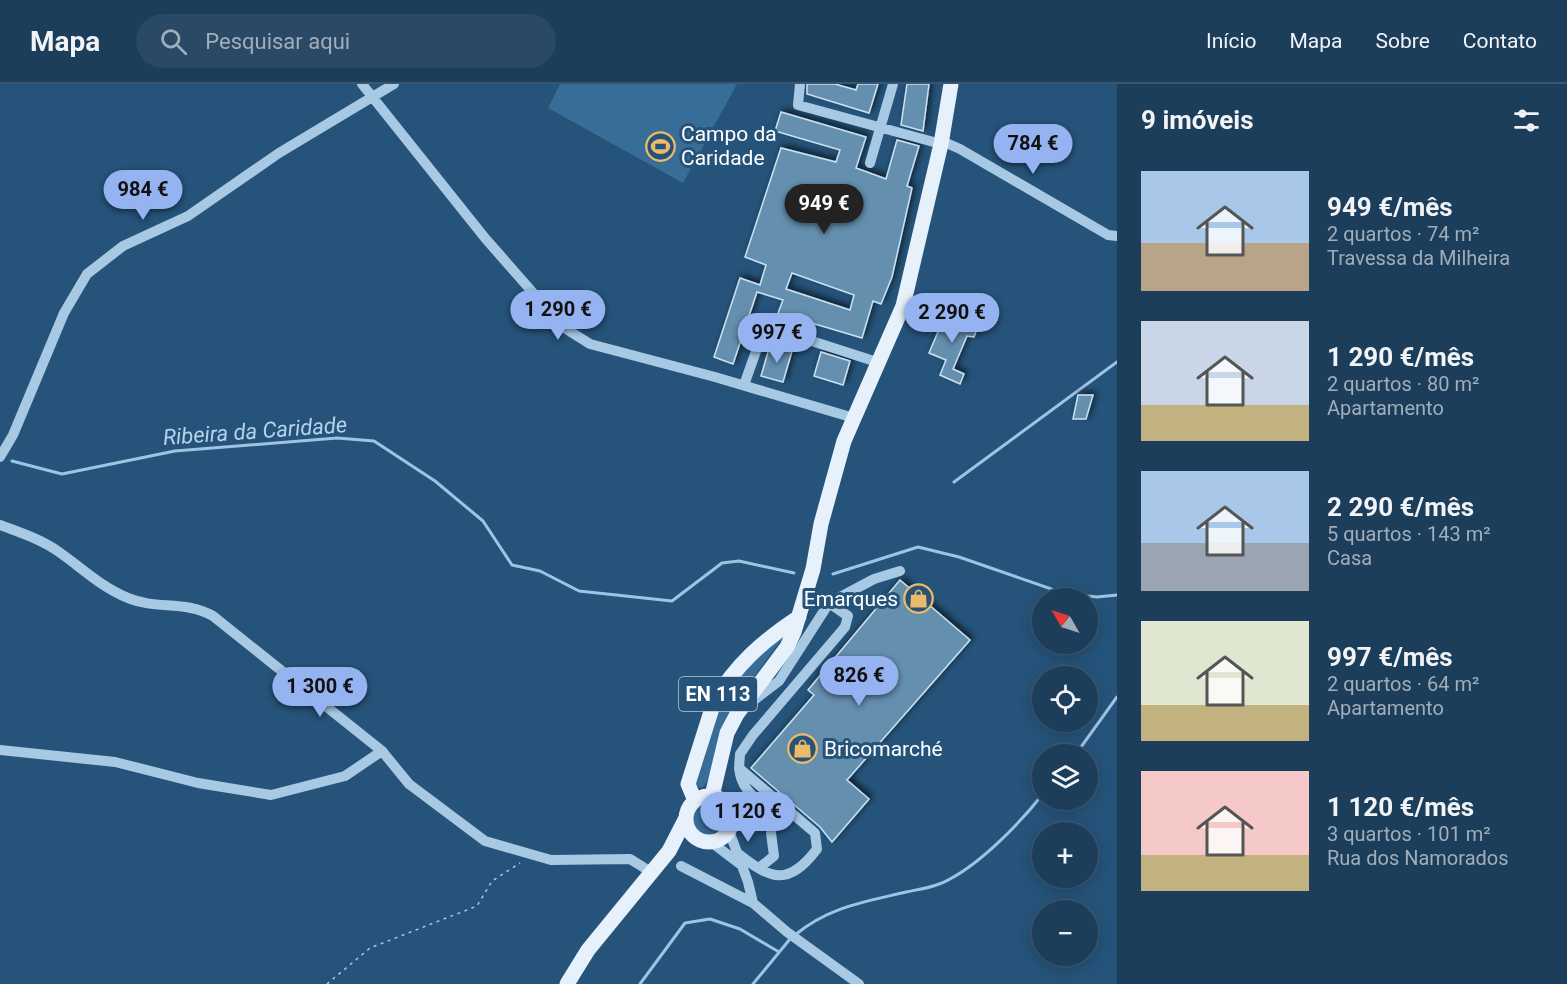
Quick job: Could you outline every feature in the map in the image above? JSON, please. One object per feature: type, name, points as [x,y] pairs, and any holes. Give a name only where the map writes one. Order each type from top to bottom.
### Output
[{"type":"main road","name":"EN 113","points":[[712,796],[723,744],[737,714],[787,647],[799,617],[813,569],[835,469],[877,362],[903,306],[942,143],[951,84]]},
{"type":"main road","name":"EN 113","points":[[695,801],[688,784],[717,696],[746,658],[771,636],[799,617]]},
{"type":"main road","points":[[567,984],[588,950],[669,851],[685,820],[686,812],[695,801],[712,796],[725,803],[730,809],[732,816],[729,831],[724,837],[669,851]]},
{"type":"main road","points":[[685,820],[690,833],[706,842]]},
{"type":"street","points":[[362,84],[485,238],[563,327],[590,344],[744,385],[854,418]]},
{"type":"street","points":[[0,457],[14,435],[64,313],[87,274],[123,246],[188,216],[279,153],[394,84]]},
{"type":"street","points":[[800,84],[798,105],[960,149],[1108,235],[1117,236]]},
{"type":"street","points":[[870,163],[894,84]]},
{"type":"street","points":[[744,385],[765,326],[877,362]]},
{"type":"street","points":[[0,525],[36,538],[58,551],[107,589],[130,599],[153,605],[198,608],[213,616],[382,751],[409,784],[485,841],[551,861],[630,860],[651,872]]},
{"type":"street","points":[[737,714],[779,681],[829,603],[874,579],[900,571]]},
{"type":"street","points":[[770,818],[769,810],[745,789],[740,780],[740,754],[753,735],[846,627],[848,616],[829,603]]},
{"type":"street","points":[[0,750],[115,762],[198,783],[271,795],[345,776],[382,751]]},
{"type":"street","points":[[736,852],[759,868],[780,876],[791,875],[804,866],[817,849],[816,833],[739,768]]},
{"type":"street","points":[[729,831],[753,903]]},
{"type":"street","points":[[759,868],[774,856],[771,832]]},
{"type":"street","points":[[706,842],[740,864]]},
{"type":"street","points":[[681,866],[753,903],[800,942],[859,984]]},
{"type":"path","points":[[327,984],[370,948],[477,906],[492,881],[518,863],[529,862]]},
{"type":"shaded area","name":"Campo da Caridade","points":[[560,84],[737,84],[683,183],[548,108]]},
{"type":"shaded area","points":[[784,636],[731,708],[719,734],[710,778],[703,787],[699,788],[695,784],[704,748],[722,700],[745,670]]},
{"type":"shaded area","points":[[708,805],[719,809],[723,820],[719,831],[708,835],[697,831],[693,820],[697,809]]},
{"type":"building","points":[[807,84],[835,84],[856,90],[858,84],[878,84],[869,113],[807,94]]},
{"type":"building","points":[[907,84],[929,84],[923,131],[901,125]]},
{"type":"building","points":[[781,112],[866,137],[856,168],[886,179],[897,140],[919,146],[907,186],[912,188],[892,277],[881,304],[873,301],[862,338],[778,313],[783,300],[757,292],[733,364],[714,357],[740,278],[760,285],[766,265],[745,257],[781,148],[836,162],[840,150],[775,131]],"holes":[[[792,273],[854,295],[850,310],[786,289]]]},
{"type":"building","points":[[946,313],[978,326],[974,337],[967,336],[953,369],[964,374],[960,384],[940,375],[946,360],[929,353]]},
{"type":"building","points":[[770,345],[792,351],[783,382],[761,376]]},
{"type":"building","points":[[821,352],[850,361],[843,385],[814,376]]},
{"type":"building","points":[[1078,395],[1093,395],[1086,419],[1073,419]]},
{"type":"building","points":[[900,580],[970,640],[847,780],[869,799],[832,842],[820,827],[751,768],[814,695],[808,690]]},
{"type":"waterway","points":[[954,482],[1117,362]]},
{"type":"waterway","name":"Ribeira da Caridade","points":[[12,461],[62,474],[175,451],[337,438],[374,441],[435,481],[483,521],[512,565],[540,571],[579,591],[672,601],[722,563],[739,561],[794,573]]},
{"type":"waterway","name":"Ribeira da Caridade","points":[[833,574],[918,547],[959,557],[1063,593],[1097,597],[1117,595]]},
{"type":"waterway","points":[[1083,744],[1117,697]]},
{"type":"waterway","points":[[795,935],[821,918],[848,907],[945,882],[975,863],[1032,807]]},
{"type":"waterway","points":[[640,984],[685,923],[710,919],[740,929],[779,952]]},
{"type":"waterway","points":[[753,984],[790,939]]},
{"type":"place","name":"Campo da Caridade","points":[[660,146]]},
{"type":"place","name":"Emarques","points":[[919,599]]},
{"type":"place","name":"Bricomarché","points":[[803,749]]}]
